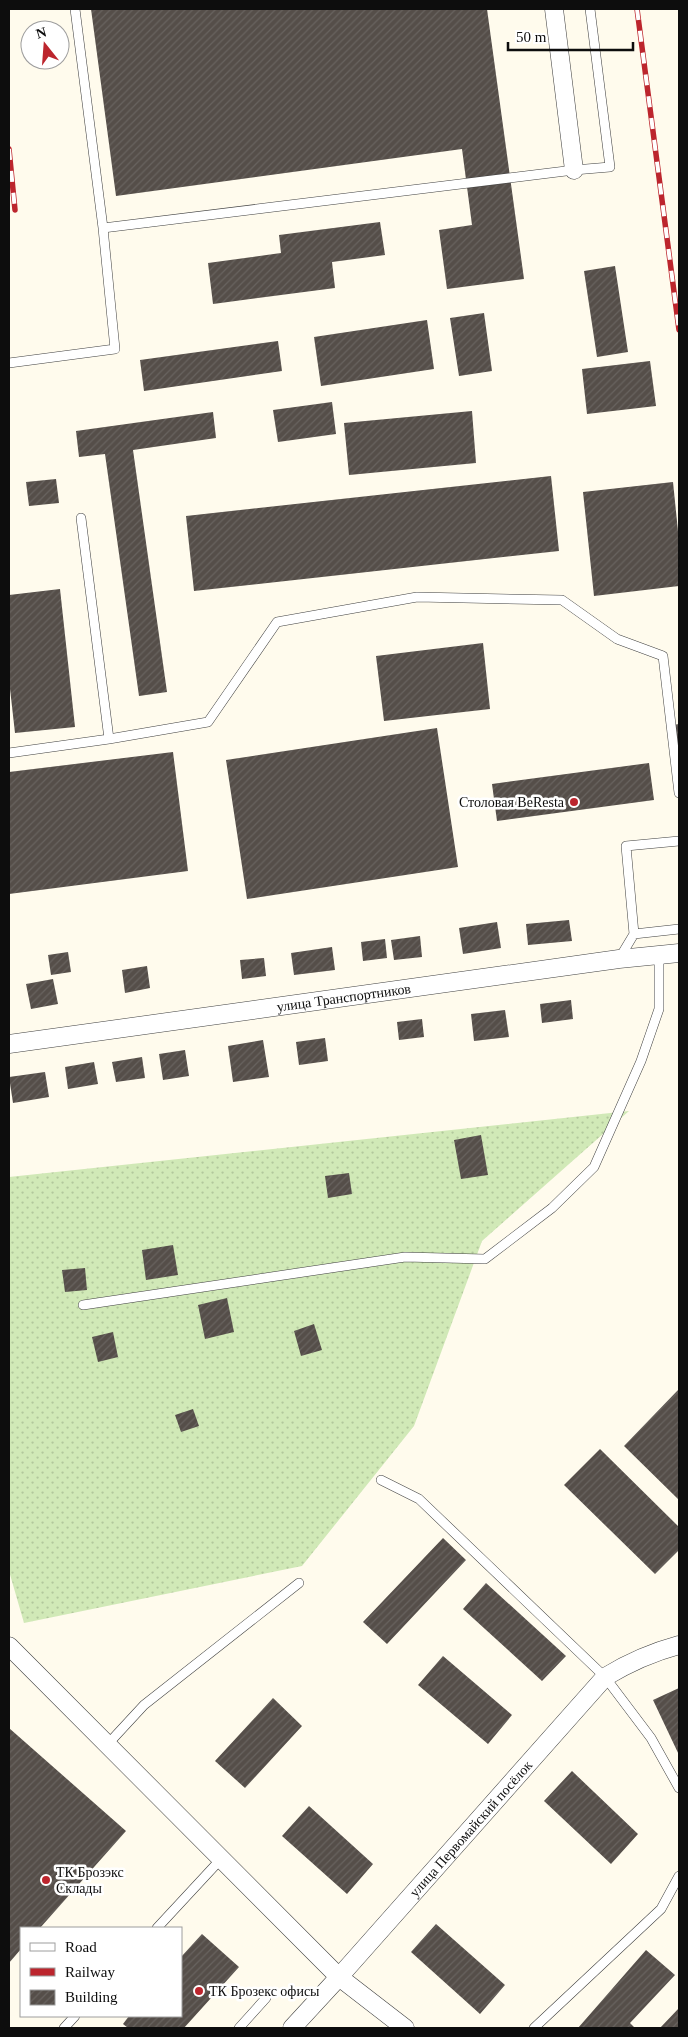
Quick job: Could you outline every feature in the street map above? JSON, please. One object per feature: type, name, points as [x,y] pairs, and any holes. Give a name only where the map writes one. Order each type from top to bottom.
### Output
[{"type":"street","points":[[554,9],[574,170]]},
{"type":"street","name":"улица Транспортников","points":[[9,1044],[619,959],[679,953]]},
{"type":"street","name":"улица Первомайский посёлок","points":[[292,2028],[605,1677],[624,1665],[660,1650],[679,1645]]},
{"type":"street","points":[[9,1646],[339,1976],[405,2028]]},
{"type":"lane","points":[[9,363],[115,350],[103,228],[74,9]]},
{"type":"lane","points":[[103,228],[610,167],[590,9]]},
{"type":"lane","points":[[81,518],[110,739]]},
{"type":"lane","points":[[9,752],[110,739],[208,722],[277,622],[417,597],[562,600],[617,638],[663,656],[679,794]]},
{"type":"lane","points":[[619,959],[634,934],[626,846],[679,841]]},
{"type":"lane","points":[[634,934],[679,929]]},
{"type":"lane","points":[[83,1304],[405,1257],[485,1259],[552,1208],[594,1168],[641,1061],[659,1009],[659,955]]},
{"type":"lane","points":[[381,1480],[419,1499],[605,1677],[651,1738],[679,1788]]},
{"type":"lane","points":[[107,1745],[144,1705],[299,1583]]},
{"type":"lane","points":[[158,1927],[221,1859]]},
{"type":"lane","points":[[534,2028],[661,1908],[679,1876]]},
{"type":"lane","points":[[238,2028],[266,1998]]},
{"type":"lane","points":[[64,2028],[74,2017]]},
{"type":"green space","points":[[629,1111],[482,1241],[414,1426],[302,1566],[24,1623],[9,1571],[9,1177]]},
{"type":"building","points":[[91,9],[487,9],[524,279],[447,289],[439,230],[472,225],[462,149],[116,196]]},
{"type":"building","points":[[380,222],[385,255],[332,262],[335,288],[213,304],[208,263],[281,253],[279,235]]},
{"type":"building","points":[[615,266],[628,352],[597,357],[584,271]]},
{"type":"building","points":[[484,313],[492,371],[459,376],[450,318]]},
{"type":"building","points":[[427,320],[434,369],[321,386],[314,337]]},
{"type":"building","points":[[278,341],[282,371],[144,391],[140,360]]},
{"type":"building","points":[[650,361],[656,406],[587,414],[582,369]]},
{"type":"building","points":[[332,402],[336,434],[278,442],[273,410]]},
{"type":"building","points":[[472,411],[476,463],[349,475],[344,423]]},
{"type":"building","points":[[213,412],[216,438],[133,450],[167,692],[139,696],[105,454],[79,457],[76,431]]},
{"type":"building","points":[[551,476],[559,551],[194,591],[186,516]]},
{"type":"building","points":[[56,479],[59,503],[29,506],[26,482]]},
{"type":"building","points":[[673,482],[679,541],[679,586],[594,596],[583,492]]},
{"type":"building","points":[[60,589],[75,727],[15,733],[9,680],[9,595]]},
{"type":"building","points":[[483,643],[490,709],[384,721],[376,656]]},
{"type":"building","points":[[679,724],[679,764],[673,725]]},
{"type":"building","points":[[437,728],[458,867],[247,899],[226,760]]},
{"type":"building","points":[[173,752],[188,871],[9,894],[9,772]]},
{"type":"building","points":[[649,763],[654,800],[497,821],[492,784]]},
{"type":"building","points":[[569,920],[572,941],[528,945],[526,924]]},
{"type":"building","points":[[497,922],[501,948],[463,954],[459,928]]},
{"type":"building","points":[[420,936],[422,957],[394,960],[391,940]]},
{"type":"building","points":[[385,939],[387,958],[363,961],[361,942]]},
{"type":"building","points":[[332,947],[335,970],[294,975],[291,953]]},
{"type":"building","points":[[68,952],[71,972],[51,975],[48,955]]},
{"type":"building","points":[[264,958],[266,976],[242,979],[240,960]]},
{"type":"building","points":[[147,966],[150,988],[125,993],[122,970]]},
{"type":"building","points":[[53,979],[58,1004],[31,1009],[26,984]]},
{"type":"building","points":[[571,1000],[573,1019],[542,1023],[540,1004]]},
{"type":"building","points":[[505,1010],[509,1037],[474,1041],[471,1014]]},
{"type":"building","points":[[422,1019],[424,1037],[399,1040],[397,1022]]},
{"type":"building","points":[[325,1038],[328,1061],[299,1065],[296,1042]]},
{"type":"building","points":[[263,1040],[269,1077],[233,1082],[228,1046]]},
{"type":"building","points":[[185,1050],[189,1076],[163,1080],[159,1054]]},
{"type":"building","points":[[142,1057],[145,1078],[116,1082],[112,1062]]},
{"type":"building","points":[[94,1062],[98,1084],[68,1089],[65,1067]]},
{"type":"building","points":[[45,1072],[49,1097],[13,1103],[9,1077]]},
{"type":"building","points":[[481,1135],[488,1175],[461,1179],[454,1140]]},
{"type":"building","points":[[349,1173],[352,1194],[328,1198],[325,1176]]},
{"type":"building","points":[[173,1245],[178,1275],[146,1280],[142,1250]]},
{"type":"building","points":[[85,1268],[87,1290],[65,1292],[62,1270]]},
{"type":"building","points":[[227,1298],[234,1332],[205,1339],[198,1305]]},
{"type":"building","points":[[314,1324],[322,1350],[301,1356],[294,1331]]},
{"type":"building","points":[[113,1332],[118,1357],[98,1362],[92,1337]]},
{"type":"building","points":[[679,1389],[679,1500],[624,1446]]},
{"type":"building","points":[[193,1409],[199,1426],[181,1432],[175,1415]]},
{"type":"building","points":[[600,1449],[679,1527],[679,1550],[655,1574],[564,1485]]},
{"type":"building","points":[[443,1538],[466,1560],[387,1644],[363,1622]]},
{"type":"building","points":[[486,1583],[566,1656],[542,1681],[463,1609]]},
{"type":"building","points":[[443,1656],[512,1715],[488,1744],[418,1685]]},
{"type":"building","points":[[679,1688],[679,1755],[653,1700]]},
{"type":"building","points":[[273,1698],[302,1726],[245,1788],[215,1761]]},
{"type":"building","name":"ТК Брозэкс Склады","points":[[9,1728],[126,1831],[41,1927],[20,1927],[20,1950],[9,1963]]},
{"type":"building","points":[[572,1771],[638,1834],[611,1864],[544,1801]]},
{"type":"building","points":[[309,1806],[373,1864],[347,1894],[282,1836]]},
{"type":"building","points":[[436,1924],[505,1985],[480,2014],[411,1952]]},
{"type":"building","name":"ТК Брозекс офисы","points":[[202,1934],[239,1967],[184,2028],[128,2028],[123,2024],[128,2017],[182,2017],[182,1956]]},
{"type":"building","points":[[646,1950],[675,1975],[630,2023],[635,2028],[578,2028]]},
{"type":"building","points":[[679,2008],[679,2028],[660,2028]]},
{"type":"railway","points":[[637,9],[679,330]]},
{"type":"railway","points":[[9,149],[15,210]]},
{"type":"place","name":"Столовая BeResta","points":[[574,802]]},
{"type":"place","name":"ТК Брозэкс Склады","points":[[46,1880]]},
{"type":"place","name":"ТК Брозекс офисы","points":[[199,1991]]}]
